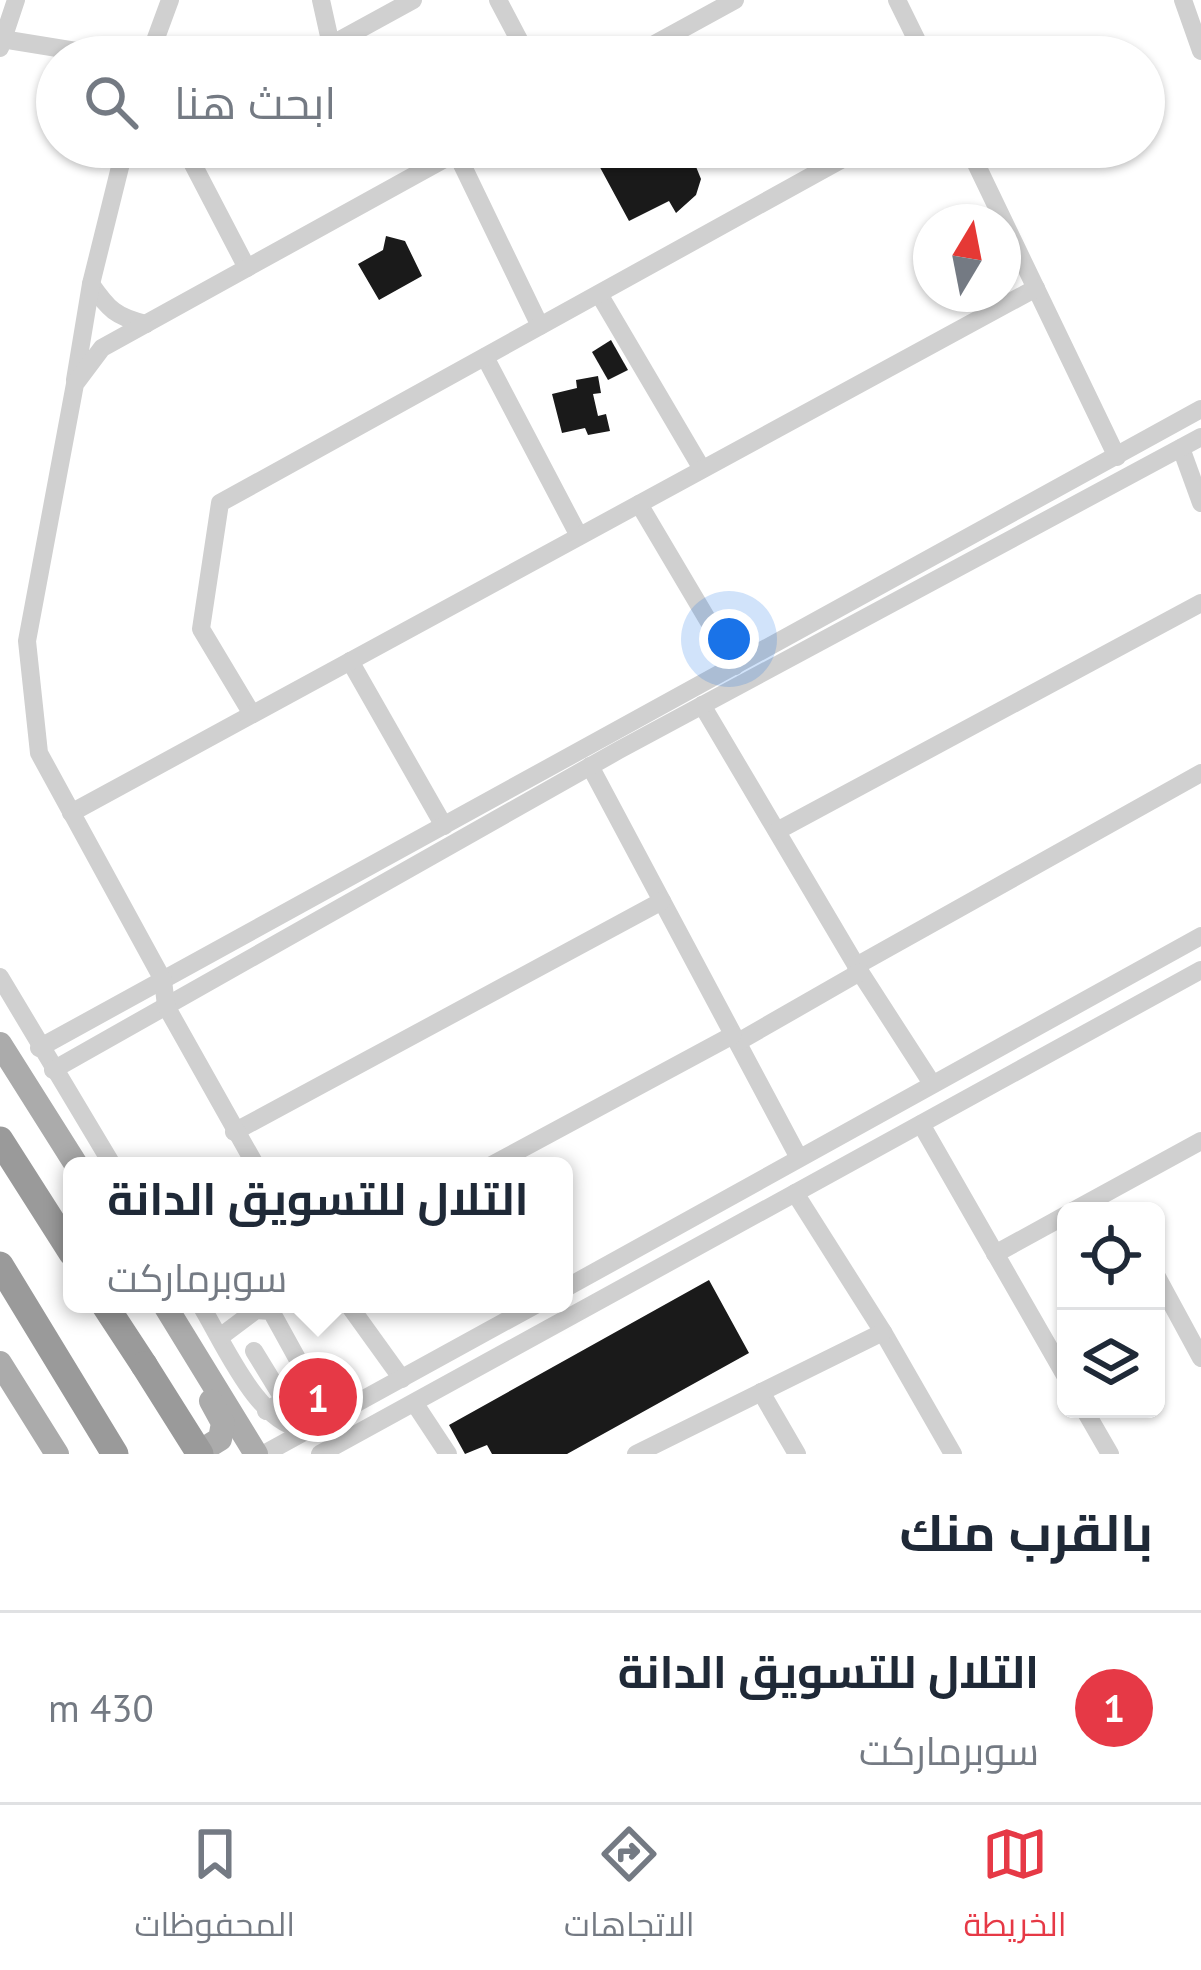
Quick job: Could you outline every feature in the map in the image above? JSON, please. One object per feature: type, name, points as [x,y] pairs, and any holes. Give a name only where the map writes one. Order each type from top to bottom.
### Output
[{"type":"highway","points":[[0,1140],[63,1239]]},
{"type":"highway","points":[[0,1265],[116,1454]]},
{"type":"highway","points":[[110,1313],[198,1454]]},
{"type":"main road","points":[[0,1044],[70,1157]]},
{"type":"main road","points":[[169,1313],[260,1454]]},
{"type":"main road","points":[[190,1347],[197,1375],[223,1423],[220,1439],[198,1454]]},
{"type":"main road","points":[[0,1363],[59,1450]]},
{"type":"street","points":[[16,0],[1,44],[36,48]]},
{"type":"street","points":[[156,36],[170,0]]},
{"type":"street","points":[[305,0],[322,5],[329,36]]},
{"type":"street","points":[[347,36],[413,0]]},
{"type":"street","points":[[499,0],[517,36]]},
{"type":"street","points":[[669,36],[735,0]]},
{"type":"street","points":[[897,0],[915,36]]},
{"type":"street","points":[[1183,0],[1201,51]]},
{"type":"street","points":[[119,168],[92,284],[27,641],[39,754],[163,980],[166,1006],[250,1157]]},
{"type":"street","points":[[195,168],[247,268]]},
{"type":"street","points":[[74,384],[102,348],[428,168]]},
{"type":"street","points":[[469,168],[540,326]]},
{"type":"street","points":[[252,714],[201,629],[220,503],[826,168]]},
{"type":"street","points":[[978,168],[1118,457]]},
{"type":"street","points":[[92,284],[109,311],[146,324]]},
{"type":"street","points":[[71,813],[1036,288]]},
{"type":"street","points":[[599,294],[702,469]]},
{"type":"street","points":[[484,357],[579,536]]},
{"type":"street","points":[[39,1048],[1201,409]]},
{"type":"street","points":[[53,1070],[590,766],[1201,437]]},
{"type":"street","points":[[1181,448],[1201,502]]},
{"type":"street","points":[[639,504],[735,666]]},
{"type":"street","points":[[777,831],[1201,603]]},
{"type":"street","points":[[350,661],[444,826]]},
{"type":"street","points":[[702,705],[858,969],[931,1082]]},
{"type":"street","points":[[590,766],[799,1158]]},
{"type":"street","points":[[507,1157],[735,1038],[1201,773]]},
{"type":"street","points":[[234,1132],[662,901]]},
{"type":"street","points":[[573,1284],[1201,935]]},
{"type":"street","points":[[320,1454],[1201,970]]},
{"type":"street","points":[[0,977],[107,1157]]},
{"type":"street","points":[[921,1124],[1057,1361]]},
{"type":"street","points":[[1089,1202],[1201,1141]]},
{"type":"street","points":[[1110,1190],[1116,1202]]},
{"type":"street","points":[[794,1193],[883,1332],[953,1454]]},
{"type":"street","points":[[995,1254],[1057,1220]]},
{"type":"street","points":[[1165,1292],[1201,1358]]},
{"type":"street","points":[[205,1313],[266,1411],[287,1428],[305,1429]]},
{"type":"street","points":[[220,1337],[256,1313]]},
{"type":"street","points":[[266,1411],[305,1388],[309,1380],[272,1313]]},
{"type":"street","points":[[354,1313],[402,1379]]},
{"type":"street","points":[[260,1454],[521,1313]]},
{"type":"street","points":[[234,1360],[284,1332]]},
{"type":"street","points":[[639,1453],[883,1332]]},
{"type":"street","points":[[254,1351],[284,1400]]},
{"type":"street","points":[[760,1392],[796,1454]]},
{"type":"street","points":[[415,1404],[448,1454]]},
{"type":"street","points":[[1089,1418],[1110,1454]]},
{"type":"building","points":[[600,168],[697,168],[701,179],[696,195],[676,213],[669,201],[629,221]]},
{"type":"building","points":[[386,236],[405,241],[422,276],[379,300],[358,264],[383,250]]},
{"type":"building","points":[[611,340],[628,370],[608,380],[592,352]]},
{"type":"building","points":[[598,376],[601,393],[593,394],[598,416],[606,414],[610,431],[588,435],[585,428],[562,433],[552,394],[577,388],[576,380]]},
{"type":"building","points":[[709,1280],[749,1353],[567,1454],[492,1454],[487,1445],[465,1454],[449,1425]]},
{"type":"place","name":"التلال للتسويق الدانة","points":[[318,1397]]}]
